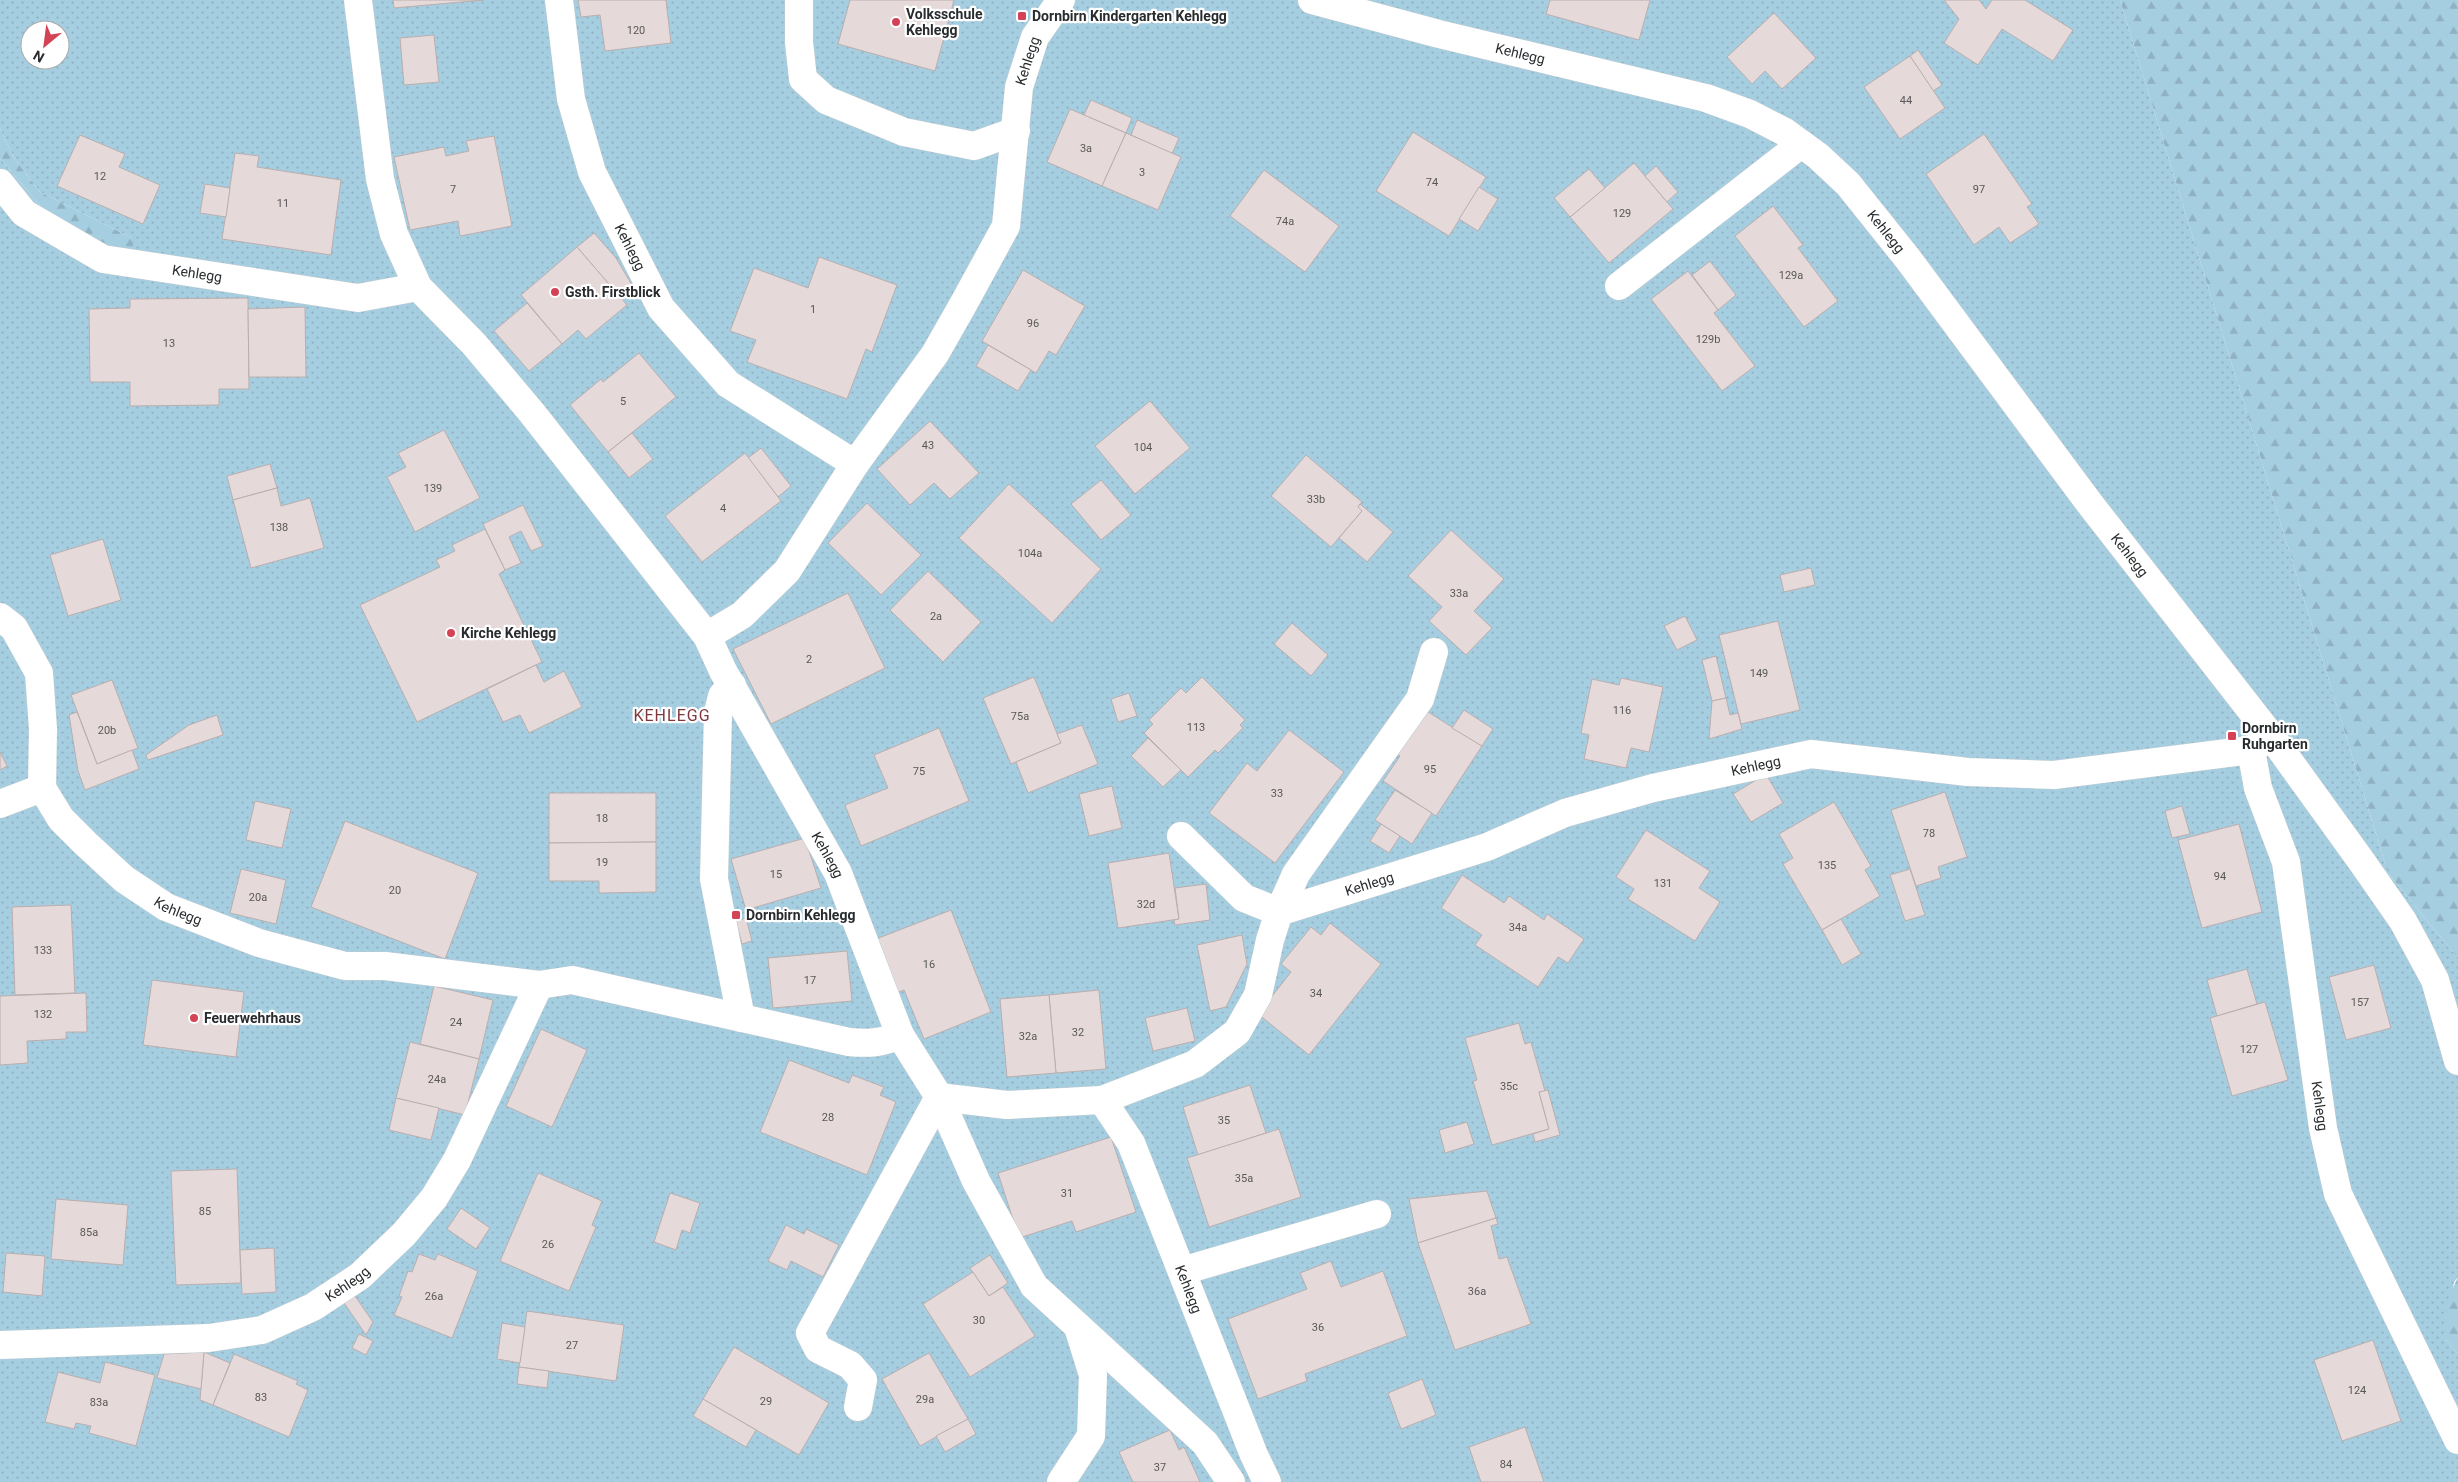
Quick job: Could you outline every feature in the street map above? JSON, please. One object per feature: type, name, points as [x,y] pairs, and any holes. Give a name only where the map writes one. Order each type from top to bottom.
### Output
[{"type":"street","name":"Kehlegg","points":[[358,0],[380,178],[394,234],[418,287],[474,344],[532,413],[706,636],[838,873],[900,1035],[939,1097],[976,1181],[1034,1286],[1204,1443],[1231,1482]]},
{"type":"street","name":"Kehlegg","points":[[559,0],[571,99],[592,172],[661,308],[728,384],[855,464]]},
{"type":"street","points":[[798,0],[799,42],[803,79],[826,100],[904,132],[974,146],[1016,131]]},
{"type":"street","name":"Kehlegg","points":[[706,636],[742,615],[787,571],[855,464],[934,354],[1006,226],[1019,87],[1035,37],[1061,0]]},
{"type":"street","name":"Kehlegg","points":[[1312,0],[1439,34],[1706,98],[1750,114],[1784,132],[1848,184],[1908,259],[2090,504],[2261,743],[2403,920],[2435,980],[2458,1061]]},
{"type":"street","points":[[1619,286],[1801,144]]},
{"type":"street","name":"Kehlegg","points":[[0,183],[24,213],[103,259],[358,298],[418,287]]},
{"type":"street","points":[[0,617],[14,628],[39,673],[43,729],[42,788],[0,804]]},
{"type":"street","points":[[858,1407],[863,1380],[850,1365],[818,1348],[810,1333],[939,1097],[1008,1105],[1102,1100],[1195,1064],[1237,1032],[1258,994],[1270,940],[1279,912],[1296,874],[1420,699],[1434,652]]},
{"type":"street","points":[[732,685],[722,696],[718,713],[714,879],[741,1018]]},
{"type":"street","name":"Kehlegg","points":[[1279,912],[1487,847],[1566,813],[1653,788],[1811,754],[1968,772],[2054,774],[2261,743]]},
{"type":"street","name":"Kehlegg","points":[[2261,743],[2258,788],[2286,862],[2323,1128],[2338,1194],[2458,1440]]},
{"type":"street","name":"Kehlegg","points":[[42,788],[62,819],[85,844],[124,878],[166,907],[259,943],[345,966],[385,966],[539,985],[572,980],[849,1042],[868,1044],[883,1042],[900,1035]]},
{"type":"street","points":[[1180,836],[1244,898],[1279,912]]},
{"type":"street","name":"Kehlegg","points":[[0,1346],[210,1338],[262,1330],[313,1307],[360,1276],[404,1234],[434,1198],[457,1160],[539,985]]},
{"type":"street","name":"Kehlegg","points":[[1102,1100],[1131,1143],[1254,1456],[1267,1482]]},
{"type":"street","points":[[1182,1271],[1377,1214]]},
{"type":"street","name":"Kehlegg","points":[[1060,1482],[1092,1436],[1093,1375],[1077,1326]]},
{"type":"green space","points":[[0,0],[2120,0],[2388,873],[2458,958],[2458,1277],[2454,1282],[2445,1339],[2458,1354],[2458,1482],[0,1482],[0,158],[48,215],[132,238],[40,192],[14,158],[0,129]]},
{"type":"green space","points":[[2120,0],[2458,0],[2458,958],[2388,873]]},
{"type":"green space","points":[[0,129],[14,158],[40,192],[132,238],[134,251],[118,251],[101,244],[48,215],[0,158]]},
{"type":"green space","points":[[2458,1277],[2458,1354],[2445,1339],[2446,1304]]},
{"type":"building","points":[[393,0],[484,0],[394,8]]},
{"type":"building","points":[[578,0],[666,0],[671,43],[605,51],[600,15],[581,17]]},
{"type":"building","name":"Volksschule Kehlegg","points":[[850,0],[954,0],[935,71],[838,44]]},
{"type":"building","points":[[1550,0],[1650,0],[1639,40],[1546,14]]},
{"type":"building","points":[[1944,0],[1979,0],[1986,9],[1992,0],[2025,0],[2073,30],[2053,61],[2002,29],[1978,65],[1944,43],[1959,19]]},
{"type":"building","points":[[1774,13],[1816,58],[1782,89],[1765,71],[1752,84],[1727,57]]},
{"type":"building","points":[[434,35],[439,82],[404,85],[400,38]]},
{"type":"building","points":[[1918,50],[1942,85],[1933,91],[1910,56]]},
{"type":"building","points":[[1910,56],[1945,108],[1900,139],[1864,87]]},
{"type":"building","points":[[1091,100],[1132,118],[1126,133],[1084,115]]},
{"type":"building","points":[[1070,109],[1126,133],[1102,186],[1047,162]]},
{"type":"building","points":[[1137,120],[1179,138],[1172,154],[1131,135]]},
{"type":"building","points":[[1413,132],[1486,177],[1449,236],[1376,191]]},
{"type":"building","points":[[1126,133],[1181,157],[1158,210],[1102,186]]},
{"type":"building","points":[[1984,134],[2032,204],[2027,207],[2039,224],[2010,243],[1999,227],[1974,245],[1926,174]]},
{"type":"building","points":[[80,135],[125,154],[119,167],[160,185],[143,224],[57,186]]},
{"type":"building","points":[[494,136],[512,226],[460,236],[458,221],[410,230],[394,157],[444,147],[446,156],[469,151],[466,141]]},
{"type":"building","points":[[235,153],[259,156],[257,167],[341,180],[331,255],[222,239]]},
{"type":"building","points":[[1634,163],[1673,209],[1609,263],[1570,217]]},
{"type":"building","points":[[1656,166],[1678,192],[1667,202],[1645,176]]},
{"type":"building","points":[[1589,169],[1605,188],[1570,217],[1554,198]]},
{"type":"building","points":[[1264,170],[1339,226],[1305,272],[1230,216]]},
{"type":"building","points":[[205,184],[230,188],[226,217],[200,213]]},
{"type":"building","points":[[1479,187],[1498,199],[1478,231],[1459,219]]},
{"type":"building","points":[[1773,206],[1803,245],[1798,248],[1838,301],[1804,327],[1735,236]]},
{"type":"building","points":[[594,233],[616,258],[632,285],[619,296],[577,247]]},
{"type":"building","points":[[577,247],[627,305],[586,339],[578,330],[562,344],[521,295]]},
{"type":"building","points":[[819,257],[897,285],[872,352],[866,349],[847,399],[747,362],[756,340],[730,331],[754,268],[808,288]]},
{"type":"building","points":[[1710,261],[1736,295],[1718,310],[1692,275]]},
{"type":"building","points":[[1023,270],[1085,306],[1056,355],[1049,351],[1036,373],[982,341]]},
{"type":"building","points":[[1688,271],[1718,310],[1714,313],[1755,366],[1722,391],[1651,299]]},
{"type":"building","points":[[248,298],[249,389],[219,389],[219,405],[130,406],[130,382],[90,382],[89,309],[130,308],[130,299]]},
{"type":"building","points":[[527,303],[562,344],[529,371],[494,331]]},
{"type":"building","points":[[305,307],[306,377],[249,377],[248,309]]},
{"type":"building","points":[[988,345],[1031,370],[1018,391],[976,366]]},
{"type":"building","points":[[639,353],[676,397],[608,452],[570,405],[601,379],[603,382]]},
{"type":"building","points":[[1150,401],[1190,448],[1135,494],[1095,446]]},
{"type":"building","points":[[930,421],[979,473],[950,499],[934,483],[910,505],[877,469]]},
{"type":"building","points":[[444,430],[480,498],[415,532],[387,477],[406,467],[398,453]]},
{"type":"building","points":[[632,433],[653,459],[629,478],[608,452]]},
{"type":"building","points":[[761,448],[791,486],[778,497],[748,458]]},
{"type":"building","points":[[745,453],[781,501],[702,562],[665,516]]},
{"type":"building","points":[[1306,455],[1362,502],[1358,507],[1362,511],[1331,547],[1271,496]]},
{"type":"building","points":[[270,464],[277,488],[233,500],[227,476]]},
{"type":"building","points":[[1101,480],[1131,515],[1101,540],[1071,504]]},
{"type":"building","points":[[1009,484],[1101,569],[1052,623],[959,538]]},
{"type":"building","points":[[277,488],[281,506],[310,498],[324,548],[251,568],[233,500]]},
{"type":"building","points":[[867,503],[921,555],[881,595],[828,543]]},
{"type":"building","points":[[1360,504],[1393,532],[1367,562],[1339,538],[1362,511],[1358,507]]},
{"type":"building","points":[[523,505],[543,546],[531,551],[521,531],[509,537],[521,563],[505,570],[483,524]]},
{"type":"building","name":"Kirche Kehlegg","points":[[485,529],[505,570],[499,574],[542,662],[417,722],[360,605],[440,567],[436,560],[455,551],[452,545]]},
{"type":"building","points":[[1451,530],[1504,579],[1474,611],[1492,628],[1466,655],[1429,621],[1442,607],[1408,576]]},
{"type":"building","points":[[103,539],[121,600],[68,616],[50,555]]},
{"type":"building","points":[[1811,568],[1815,585],[1784,592],[1780,575]]},
{"type":"building","points":[[928,571],[981,622],[943,662],[890,610]]},
{"type":"building","points":[[848,593],[885,668],[771,724],[733,649]]},
{"type":"building","points":[[1685,616],[1697,640],[1677,650],[1664,626]]},
{"type":"building","points":[[1778,621],[1800,710],[1741,724],[1719,635]]},
{"type":"building","points":[[1292,623],[1328,655],[1311,676],[1274,644]]},
{"type":"building","points":[[1716,656],[1726,698],[1712,701],[1702,660]]},
{"type":"building","points":[[536,665],[544,682],[564,671],[582,707],[529,733],[520,715],[503,722],[487,689]]},
{"type":"building","points":[[1034,677],[1061,743],[1011,764],[983,698]]},
{"type":"building","points":[[1202,677],[1245,720],[1240,725],[1243,728],[1218,753],[1215,750],[1188,777],[1144,733],[1153,724],[1149,720],[1181,688],[1186,693]]},
{"type":"building","points":[[1621,678],[1663,687],[1649,752],[1631,748],[1626,768],[1584,759],[1589,735],[1581,733],[1592,679],[1619,685]]},
{"type":"building","points":[[112,680],[138,748],[97,764],[71,695]]},
{"type":"building","points":[[1129,693],[1137,716],[1118,722],[1111,699]]},
{"type":"building","points":[[1726,698],[1730,715],[1738,713],[1742,729],[1709,739],[1712,701]]},
{"type":"building","points":[[1425,710],[1482,746],[1436,816],[1383,781],[1400,756],[1397,754]]},
{"type":"building","points":[[1464,710],[1493,729],[1482,746],[1452,728]]},
{"type":"building","points":[[77,712],[97,764],[132,750],[139,769],[85,790],[78,771],[69,715]]},
{"type":"building","points":[[217,715],[223,735],[148,760],[146,755],[189,725]]},
{"type":"building","points":[[1082,725],[1098,764],[1028,793],[1016,762],[1061,743],[1057,734]]},
{"type":"building","points":[[939,728],[969,801],[861,846],[845,805],[888,788],[874,755]]},
{"type":"building","points":[[1289,730],[1344,772],[1275,863],[1209,813],[1247,763],[1257,771]]},
{"type":"building","points":[[1148,738],[1181,770],[1163,787],[1131,756]]},
{"type":"building","points":[[0,752],[7,766],[0,770]]},
{"type":"building","points":[[1766,774],[1783,803],[1751,822],[1733,794]]},
{"type":"building","points":[[1112,786],[1122,828],[1089,836],[1079,794]]},
{"type":"building","points":[[1395,790],[1432,813],[1412,844],[1375,820]]},
{"type":"building","points":[[1945,792],[1967,857],[1938,867],[1941,878],[1916,886],[1891,810]]},
{"type":"building","points":[[549,793],[656,793],[656,842],[549,843]]},
{"type":"building","points":[[255,801],[291,809],[282,848],[246,840]]},
{"type":"building","points":[[1834,802],[1871,866],[1865,870],[1880,896],[1822,930],[1783,864],[1793,858],[1779,834]]},
{"type":"building","points":[[2182,806],[2190,834],[2172,838],[2165,811]]},
{"type":"building","points":[[345,821],[478,873],[445,959],[311,907]]},
{"type":"building","points":[[1381,824],[1400,836],[1389,853],[1370,841]]},
{"type":"building","points":[[2239,824],[2262,912],[2202,928],[2178,840]]},
{"type":"building","points":[[1646,830],[1710,871],[1699,888],[1720,902],[1695,941],[1628,899],[1634,889],[1616,877]]},
{"type":"building","points":[[805,838],[821,888],[746,910],[731,859]]},
{"type":"building","points":[[656,842],[656,892],[599,893],[599,881],[549,881],[549,843]]},
{"type":"building","points":[[1169,853],[1179,919],[1118,928],[1108,863]]},
{"type":"building","points":[[241,869],[286,880],[276,924],[230,913]]},
{"type":"building","points":[[1910,869],[1925,915],[1905,921],[1890,875]]},
{"type":"building","points":[[1462,875],[1504,903],[1509,896],[1544,920],[1547,914],[1584,939],[1568,963],[1558,957],[1538,987],[1475,945],[1482,935],[1441,908]]},
{"type":"building","points":[[1206,884],[1210,920],[1175,925],[1174,920],[1179,919],[1175,888]]},
{"type":"building","points":[[71,905],[75,993],[15,995],[12,907]]},
{"type":"building","points":[[951,910],[991,1012],[924,1039],[904,990],[897,993],[876,939]]},
{"type":"building","points":[[746,918],[752,941],[742,944],[736,921]]},
{"type":"building","points":[[1841,919],[1861,954],[1842,965],[1822,930]]},
{"type":"building","points":[[1330,923],[1381,964],[1309,1055],[1258,1014],[1291,972],[1281,964],[1311,927],[1321,935]]},
{"type":"building","points":[[1242,935],[1247,964],[1226,1007],[1210,1011],[1197,945]]},
{"type":"building","points":[[847,951],[852,1001],[773,1008],[768,958]]},
{"type":"building","points":[[2374,965],[2391,1028],[2346,1040],[2329,977]]},
{"type":"building","points":[[2247,969],[2257,1004],[2217,1016],[2207,980]]},
{"type":"building","name":"Feuerwehrhaus","points":[[152,980],[244,992],[236,1057],[143,1045]]},
{"type":"building","points":[[434,986],[493,1000],[479,1059],[420,1044]]},
{"type":"building","points":[[1099,990],[1106,1069],[1056,1073],[1049,995]]},
{"type":"building","points":[[86,993],[87,1032],[66,1032],[66,1039],[27,1041],[28,1063],[0,1065],[0,996]]},
{"type":"building","points":[[1049,995],[1056,1073],[1007,1077],[1000,999]]},
{"type":"building","points":[[2265,1002],[2288,1080],[2232,1096],[2210,1018]]},
{"type":"building","points":[[1187,1008],[1195,1041],[1153,1051],[1145,1018]]},
{"type":"building","points":[[1519,1023],[1525,1044],[1531,1042],[1545,1091],[1539,1092],[1549,1129],[1492,1145],[1473,1081],[1477,1080],[1465,1038]]},
{"type":"building","points":[[541,1029],[587,1050],[552,1127],[506,1106]]},
{"type":"building","points":[[410,1042],[479,1059],[465,1115],[396,1098]]},
{"type":"building","points":[[789,1060],[849,1083],[852,1075],[884,1087],[880,1095],[896,1102],[867,1175],[760,1132]]},
{"type":"building","points":[[1250,1085],[1266,1133],[1198,1155],[1183,1107]]},
{"type":"building","points":[[1548,1090],[1560,1135],[1535,1142],[1533,1134],[1549,1129],[1539,1092]]},
{"type":"building","points":[[396,1098],[439,1108],[431,1140],[389,1130]]},
{"type":"building","points":[[1467,1122],[1474,1144],[1445,1153],[1439,1130]]},
{"type":"building","points":[[1279,1129],[1301,1197],[1209,1227],[1187,1158]]},
{"type":"building","points":[[1111,1137],[1136,1212],[1076,1232],[1072,1221],[1019,1238],[998,1173]]},
{"type":"building","points":[[237,1169],[241,1283],[176,1285],[171,1171]]},
{"type":"building","points":[[538,1173],[602,1201],[592,1225],[596,1227],[569,1291],[500,1261]]},
{"type":"building","points":[[1487,1191],[1496,1218],[1418,1243],[1409,1199]]},
{"type":"building","points":[[670,1193],[700,1203],[690,1233],[682,1230],[676,1250],[654,1242]]},
{"type":"building","points":[[56,1199],[128,1205],[123,1265],[51,1259]]},
{"type":"building","points":[[461,1208],[490,1228],[476,1249],[447,1229]]},
{"type":"building","points":[[1496,1218],[1498,1224],[1491,1226],[1499,1259],[1507,1257],[1531,1324],[1455,1350],[1418,1243]]},
{"type":"building","points":[[786,1225],[804,1234],[806,1229],[839,1245],[823,1277],[791,1261],[787,1270],[768,1261]]},
{"type":"building","points":[[274,1248],[276,1292],[242,1294],[240,1250]]},
{"type":"building","points":[[6,1253],[45,1256],[42,1296],[3,1292]]},
{"type":"building","points":[[419,1254],[435,1260],[438,1254],[478,1271],[452,1338],[394,1315],[402,1297],[399,1296],[408,1271],[412,1272]]},
{"type":"building","points":[[990,1255],[1008,1283],[989,1296],[970,1268]]},
{"type":"building","points":[[1331,1261],[1341,1287],[1383,1271],[1407,1336],[1305,1374],[1307,1381],[1258,1399],[1228,1319],[1307,1289],[1300,1273]]},
{"type":"building","points":[[973,1272],[989,1296],[1003,1287],[1035,1336],[970,1377],[923,1304]]},
{"type":"building","points":[[353,1293],[373,1322],[366,1335],[342,1300]]},
{"type":"building","points":[[527,1311],[624,1325],[616,1381],[519,1367]]},
{"type":"building","points":[[502,1323],[525,1327],[520,1363],[497,1359]]},
{"type":"building","points":[[359,1334],[373,1341],[366,1355],[352,1348]]},
{"type":"building","points":[[2373,1340],[2401,1421],[2342,1441],[2314,1360]]},
{"type":"building","points":[[734,1347],[829,1403],[799,1455],[703,1399]]},
{"type":"building","points":[[204,1352],[230,1363],[213,1405],[200,1400]]},
{"type":"building","points":[[204,1352],[201,1389],[157,1378],[164,1354]]},
{"type":"building","points":[[929,1353],[968,1419],[920,1446],[882,1379]]},
{"type":"building","points":[[234,1354],[298,1381],[296,1384],[308,1390],[289,1437],[213,1405]]},
{"type":"building","points":[[105,1362],[155,1375],[136,1446],[89,1433],[91,1426],[76,1423],[74,1429],[45,1422],[58,1372],[100,1383]]},
{"type":"building","points":[[519,1367],[549,1371],[547,1388],[517,1384]]},
{"type":"building","points":[[1422,1379],[1436,1415],[1401,1429],[1388,1393]]},
{"type":"building","points":[[703,1399],[756,1430],[746,1447],[693,1416]]},
{"type":"building","points":[[968,1419],[976,1434],[945,1452],[936,1436]]},
{"type":"building","points":[[1525,1427],[1544,1482],[1481,1482],[1469,1447]]},
{"type":"building","points":[[1170,1430],[1179,1450],[1184,1447],[1200,1482],[1133,1482],[1119,1452]]},
{"type":"place","name":"Dornbirn Kindergarten Kehlegg","points":[[1022,16]]},
{"type":"place","name":"Volksschule Kehlegg","points":[[896,22]]},
{"type":"place","name":"Gsth. Firstblick","points":[[555,292]]},
{"type":"place","name":"Kirche Kehlegg","points":[[451,633]]},
{"type":"place","name":"Dornbirn Ruhgarten","points":[[2232,736]]},
{"type":"place","name":"Dornbirn Kehlegg","points":[[736,915]]},
{"type":"place","name":"Feuerwehrhaus","points":[[194,1018]]},
{"type":"district","name":"KEHLEGG","points":[[672,715]]}]
